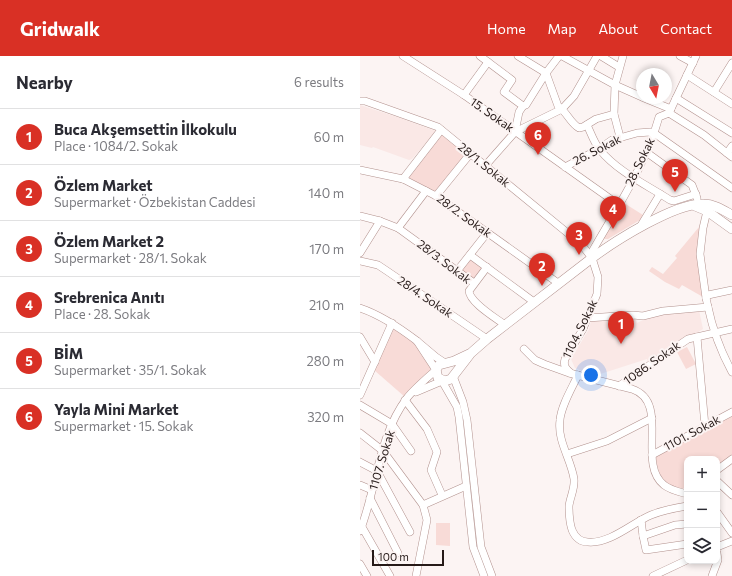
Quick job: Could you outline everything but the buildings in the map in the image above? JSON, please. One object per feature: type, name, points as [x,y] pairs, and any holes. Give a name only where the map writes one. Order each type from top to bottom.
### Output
[{"type":"main road","points":[[694,204],[707,211],[732,229]]},
{"type":"main road","points":[[471,353],[454,361],[439,365],[436,370],[438,378],[442,381],[448,380],[471,353],[487,339],[592,258],[610,245],[640,228],[666,215],[694,204],[705,204],[718,207],[732,215]]},
{"type":"main road","points":[[445,363],[452,368],[454,374],[452,376]]},
{"type":"street","name":"15. Sokak","points":[[403,56],[464,95],[619,205]]},
{"type":"street","points":[[480,56],[512,80],[504,92],[523,106]]},
{"type":"street","points":[[519,56],[546,73],[558,106],[576,126],[583,128],[596,120],[614,114]]},
{"type":"street","points":[[515,132],[519,112],[523,106],[526,105],[546,73],[559,56]]},
{"type":"street","points":[[562,56],[636,95]]},
{"type":"street","points":[[485,166],[515,132],[562,109],[574,96],[597,56]]},
{"type":"street","points":[[601,56],[619,67]]},
{"type":"street","points":[[620,137],[614,114],[615,85],[623,56]]},
{"type":"street","points":[[670,111],[695,59],[680,56]]},
{"type":"street","points":[[464,95],[488,62]]},
{"type":"street","points":[[714,92],[732,63]]},
{"type":"street","points":[[687,75],[732,104]]},
{"type":"street","points":[[676,98],[732,133]]},
{"type":"street","name":"28/1. Sokak","points":[[360,101],[365,101],[438,127],[581,244],[592,258]]},
{"type":"street","points":[[655,104],[670,111],[730,155],[732,146]]},
{"type":"street","name":"28. Sokak","points":[[592,258],[593,250],[619,205],[646,152],[659,117],[670,111]]},
{"type":"street","points":[[587,126],[599,149],[611,162],[633,178],[674,201],[696,194]]},
{"type":"street","points":[[403,180],[441,130]]},
{"type":"street","name":"26. Sokak","points":[[564,167],[599,149],[612,140],[642,132],[654,133]]},
{"type":"street","points":[[654,133],[732,188]]},
{"type":"street","points":[[646,152],[692,185],[696,194],[694,204]]},
{"type":"street","points":[[436,196],[470,154]]},
{"type":"street","name":"28/2. Sokak","points":[[360,170],[403,180],[436,196],[558,283]]},
{"type":"street","points":[[398,228],[426,191]]},
{"type":"street","points":[[640,228],[660,194]]},
{"type":"street","points":[[707,211],[703,228],[700,254],[706,298],[714,334],[732,372]]},
{"type":"street","name":"28/3. Sokak","points":[[360,216],[380,221],[398,228],[474,283],[469,291],[471,298],[505,325]]},
{"type":"street","points":[[360,253],[380,221]]},
{"type":"street","points":[[458,271],[487,233]]},
{"type":"street","points":[[470,255],[534,302]]},
{"type":"street","name":"1104. Sokak","points":[[574,374],[565,368],[563,364],[583,329],[596,300],[598,277],[592,258]]},
{"type":"street","name":"28/4. Sokak","points":[[360,261],[378,265],[487,339]]},
{"type":"street","points":[[474,283],[487,267]]},
{"type":"street","points":[[706,298],[711,293],[732,290]]},
{"type":"street","points":[[587,318],[633,315],[643,316],[663,311],[708,307]]},
{"type":"street","points":[[361,310],[392,323],[418,340],[436,357],[445,363]]},
{"type":"street","points":[[360,395],[392,323]]},
{"type":"street","name":"1086. Sokak","points":[[619,386],[688,338],[714,334],[732,329]]},
{"type":"street","points":[[360,337],[375,362]]},
{"type":"street","points":[[697,337],[706,426]]},
{"type":"street","points":[[418,340],[436,370]]},
{"type":"street","points":[[524,349],[536,360],[574,374],[636,390],[641,394],[650,407],[652,418],[652,455],[655,474],[659,481],[667,488],[684,492]]},
{"type":"street","name":"1107. Sokak","points":[[361,529],[363,514],[370,498],[392,424],[411,393],[436,370]]},
{"type":"street","points":[[574,374],[560,415],[559,427],[560,435],[572,470],[574,483],[569,505],[571,528],[575,536],[578,539],[588,542],[604,541],[641,520],[661,511],[684,507]]},
{"type":"street","points":[[360,376],[365,384]]},
{"type":"street","points":[[411,393],[442,381],[457,407],[473,547],[482,575],[491,572],[481,546],[468,420],[463,402],[452,376]]},
{"type":"street","points":[[406,400],[427,429],[437,452],[431,470],[442,495]]},
{"type":"street","points":[[360,405],[392,424],[411,451]]},
{"type":"street","name":"1101. Sokak","points":[[652,455],[732,412]]},
{"type":"street","points":[[567,454],[606,441],[652,418]]},
{"type":"street","points":[[360,433],[383,451],[423,505],[427,520],[416,576]]},
{"type":"street","points":[[720,468],[732,460]]},
{"type":"street","points":[[360,462],[377,471],[410,532]]},
{"type":"street","points":[[360,484],[372,490]]},
{"type":"street","points":[[720,484],[732,495]]},
{"type":"street","points":[[423,505],[442,495],[466,486]]},
{"type":"street","points":[[370,498],[398,552]]},
{"type":"street","points":[[720,516],[732,533]]},
{"type":"street","points":[[641,520],[646,550],[684,544]]},
{"type":"street","points":[[643,536],[684,524]]},
{"type":"street","points":[[361,529],[390,576]]},
{"type":"street","points":[[720,546],[732,541]]},
{"type":"street","points":[[653,576],[684,561]]},
{"type":"street","points":[[360,564],[367,576]]},
{"type":"street","points":[[712,576],[716,564]]},
{"type":"shaded area","points":[[360,105],[436,131],[412,159],[409,160],[373,147],[360,145]]},
{"type":"shaded area","points":[[441,130],[470,154],[436,196],[403,179]]},
{"type":"shaded area","points":[[624,203],[643,215],[640,220],[608,239],[603,238]]},
{"type":"shaded area","points":[[699,227],[701,227],[703,297],[682,285],[679,289],[665,282],[649,271],[652,267],[663,274],[677,258],[675,256]]},
{"type":"shaded area","points":[[470,255],[487,267],[474,283],[457,271]]},
{"type":"shaded area","points":[[699,310],[703,329],[648,362],[647,359],[594,376],[575,368],[571,359],[589,329],[591,321],[635,318],[637,323],[651,316]]},
{"type":"shaded area","points":[[392,329],[399,329],[416,342],[430,362],[430,374],[405,397],[374,370]]},
{"type":"shaded area","points":[[687,347],[696,364],[686,369],[677,352]]},
{"type":"shaded area","points":[[732,414],[732,456],[720,465],[720,456],[684,456],[684,488],[674,488],[664,481],[658,470],[656,457],[658,454]]},
{"type":"shaded area","points":[[436,523],[450,523],[450,546],[436,545]]},
{"type":"place","name":"Yayla Mini Market","points":[[538,155]]},
{"type":"place","name":"BİM","points":[[675,192]]},
{"type":"place","name":"Srebrenica Anıtı","points":[[613,229]]},
{"type":"place","name":"Özlem Market 2","points":[[579,255]]},
{"type":"place","name":"Özlem Market","points":[[542,286]]},
{"type":"place","name":"Buca Akşemsettin İlkokulu","points":[[621,344]]}]
